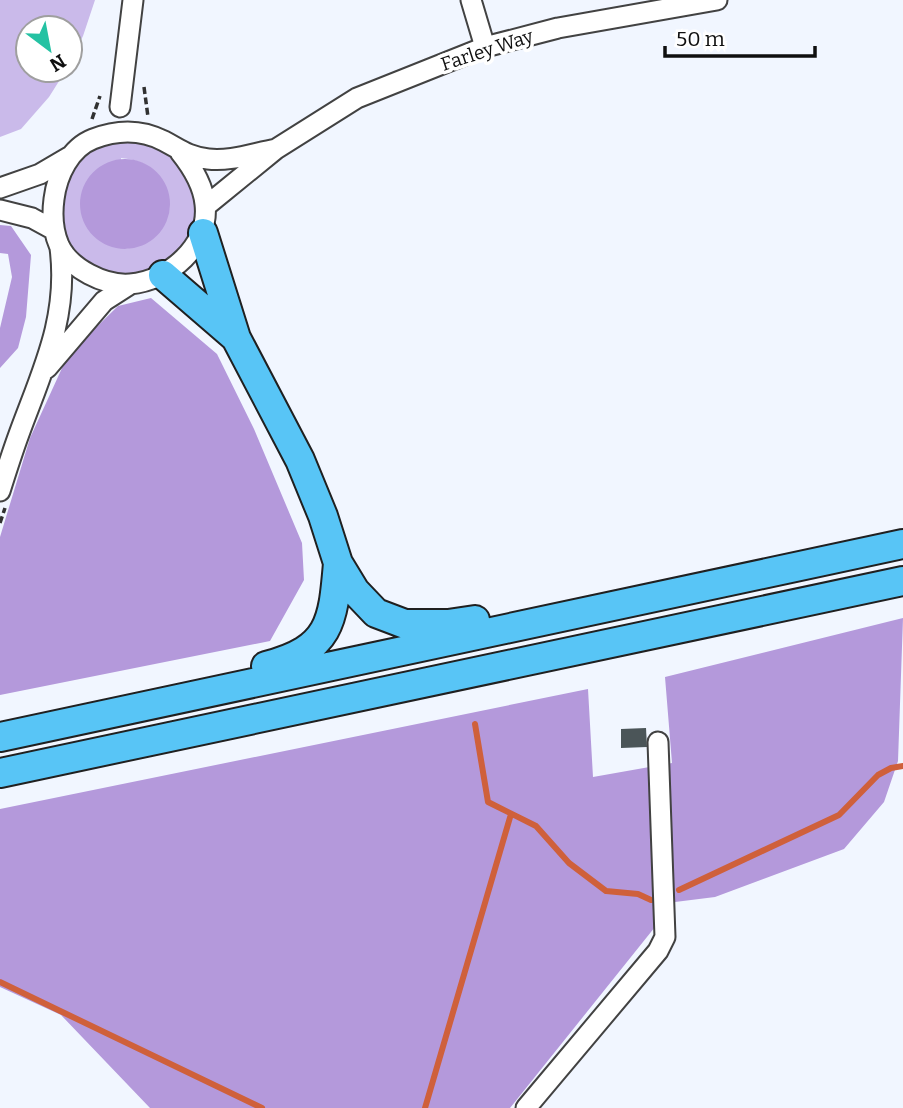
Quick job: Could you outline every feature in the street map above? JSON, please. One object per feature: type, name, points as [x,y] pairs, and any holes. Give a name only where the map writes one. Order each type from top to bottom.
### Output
[{"type":"highway","points":[[204,219],[236,338],[300,460],[323,516],[338,563],[355,591],[376,612],[405,624],[448,624],[537,609],[634,602]]},
{"type":"highway","points":[[163,275],[236,338]]},
{"type":"highway","points":[[0,737],[903,544]]},
{"type":"highway","points":[[71,722],[184,686],[276,663],[306,652],[322,637],[332,617],[338,563]]},
{"type":"highway","points":[[0,773],[903,580]]},
{"type":"street","points":[[120,107],[133,0]]},
{"type":"street","points":[[471,0],[485,47]]},
{"type":"street","name":"Farley Way","points":[[204,219],[276,149],[356,98],[485,47],[558,28],[717,0]]},
{"type":"street","points":[[0,188],[40,174],[89,141],[125,131],[151,135],[166,142],[180,152],[199,181],[204,219],[179,262],[163,275],[129,285],[104,301],[44,372]]},
{"type":"street","name":"Farley Way","points":[[180,152],[210,159],[234,158],[276,149]]},
{"type":"street","points":[[0,491],[18,435],[44,372],[60,310],[64,276],[57,239],[55,191],[69,157]]},
{"type":"street","points":[[0,210],[32,218],[57,239],[76,265],[102,281],[129,285]]},
{"type":"street","points":[[526,1108],[658,951],[665,937],[658,741]]},
{"type":"shaded area","points":[[0,0],[95,0],[84,33],[84,14],[14,14],[14,84],[57,84],[21,129],[0,137]]},
{"type":"shaded area","points":[[151,135],[192,168],[203,233],[163,275],[102,281],[54,230],[53,204],[89,141]],"holes":[[[121,158],[141,163],[156,173],[165,186],[169,201],[166,217],[158,231],[145,242],[125,249]]]},
{"type":"shaded area","points":[[125,159],[142,162],[157,172],[167,187],[170,204],[167,221],[157,236],[142,246],[125,249],[108,246],[93,236],[83,221],[80,204],[83,187],[93,172],[108,162]]},
{"type":"shaded area","points":[[0,225],[11,226],[31,255],[26,317],[18,348],[0,368],[0,328],[12,277],[8,254],[0,253]]},
{"type":"shaded area","points":[[151,298],[217,354],[254,429],[302,543],[304,580],[270,641],[0,695],[0,537],[30,438],[68,355],[118,306]]},
{"type":"shaded area","points":[[903,618],[898,761],[884,802],[844,849],[715,897],[675,902],[510,1108],[150,1108],[61,1015],[0,987],[0,809],[588,689],[593,777],[672,763],[665,677]]},
{"type":"building","points":[[646,728],[647,747],[621,748],[621,729]]},
{"type":"waterway","points":[[475,724],[488,802],[536,826],[569,863],[606,891],[638,894],[651,900]]},
{"type":"waterway","points":[[679,890],[839,815],[878,775],[891,768],[903,766]]},
{"type":"waterway","points":[[425,1108],[511,814]]},
{"type":"waterway","points":[[0,982],[262,1108]]}]
